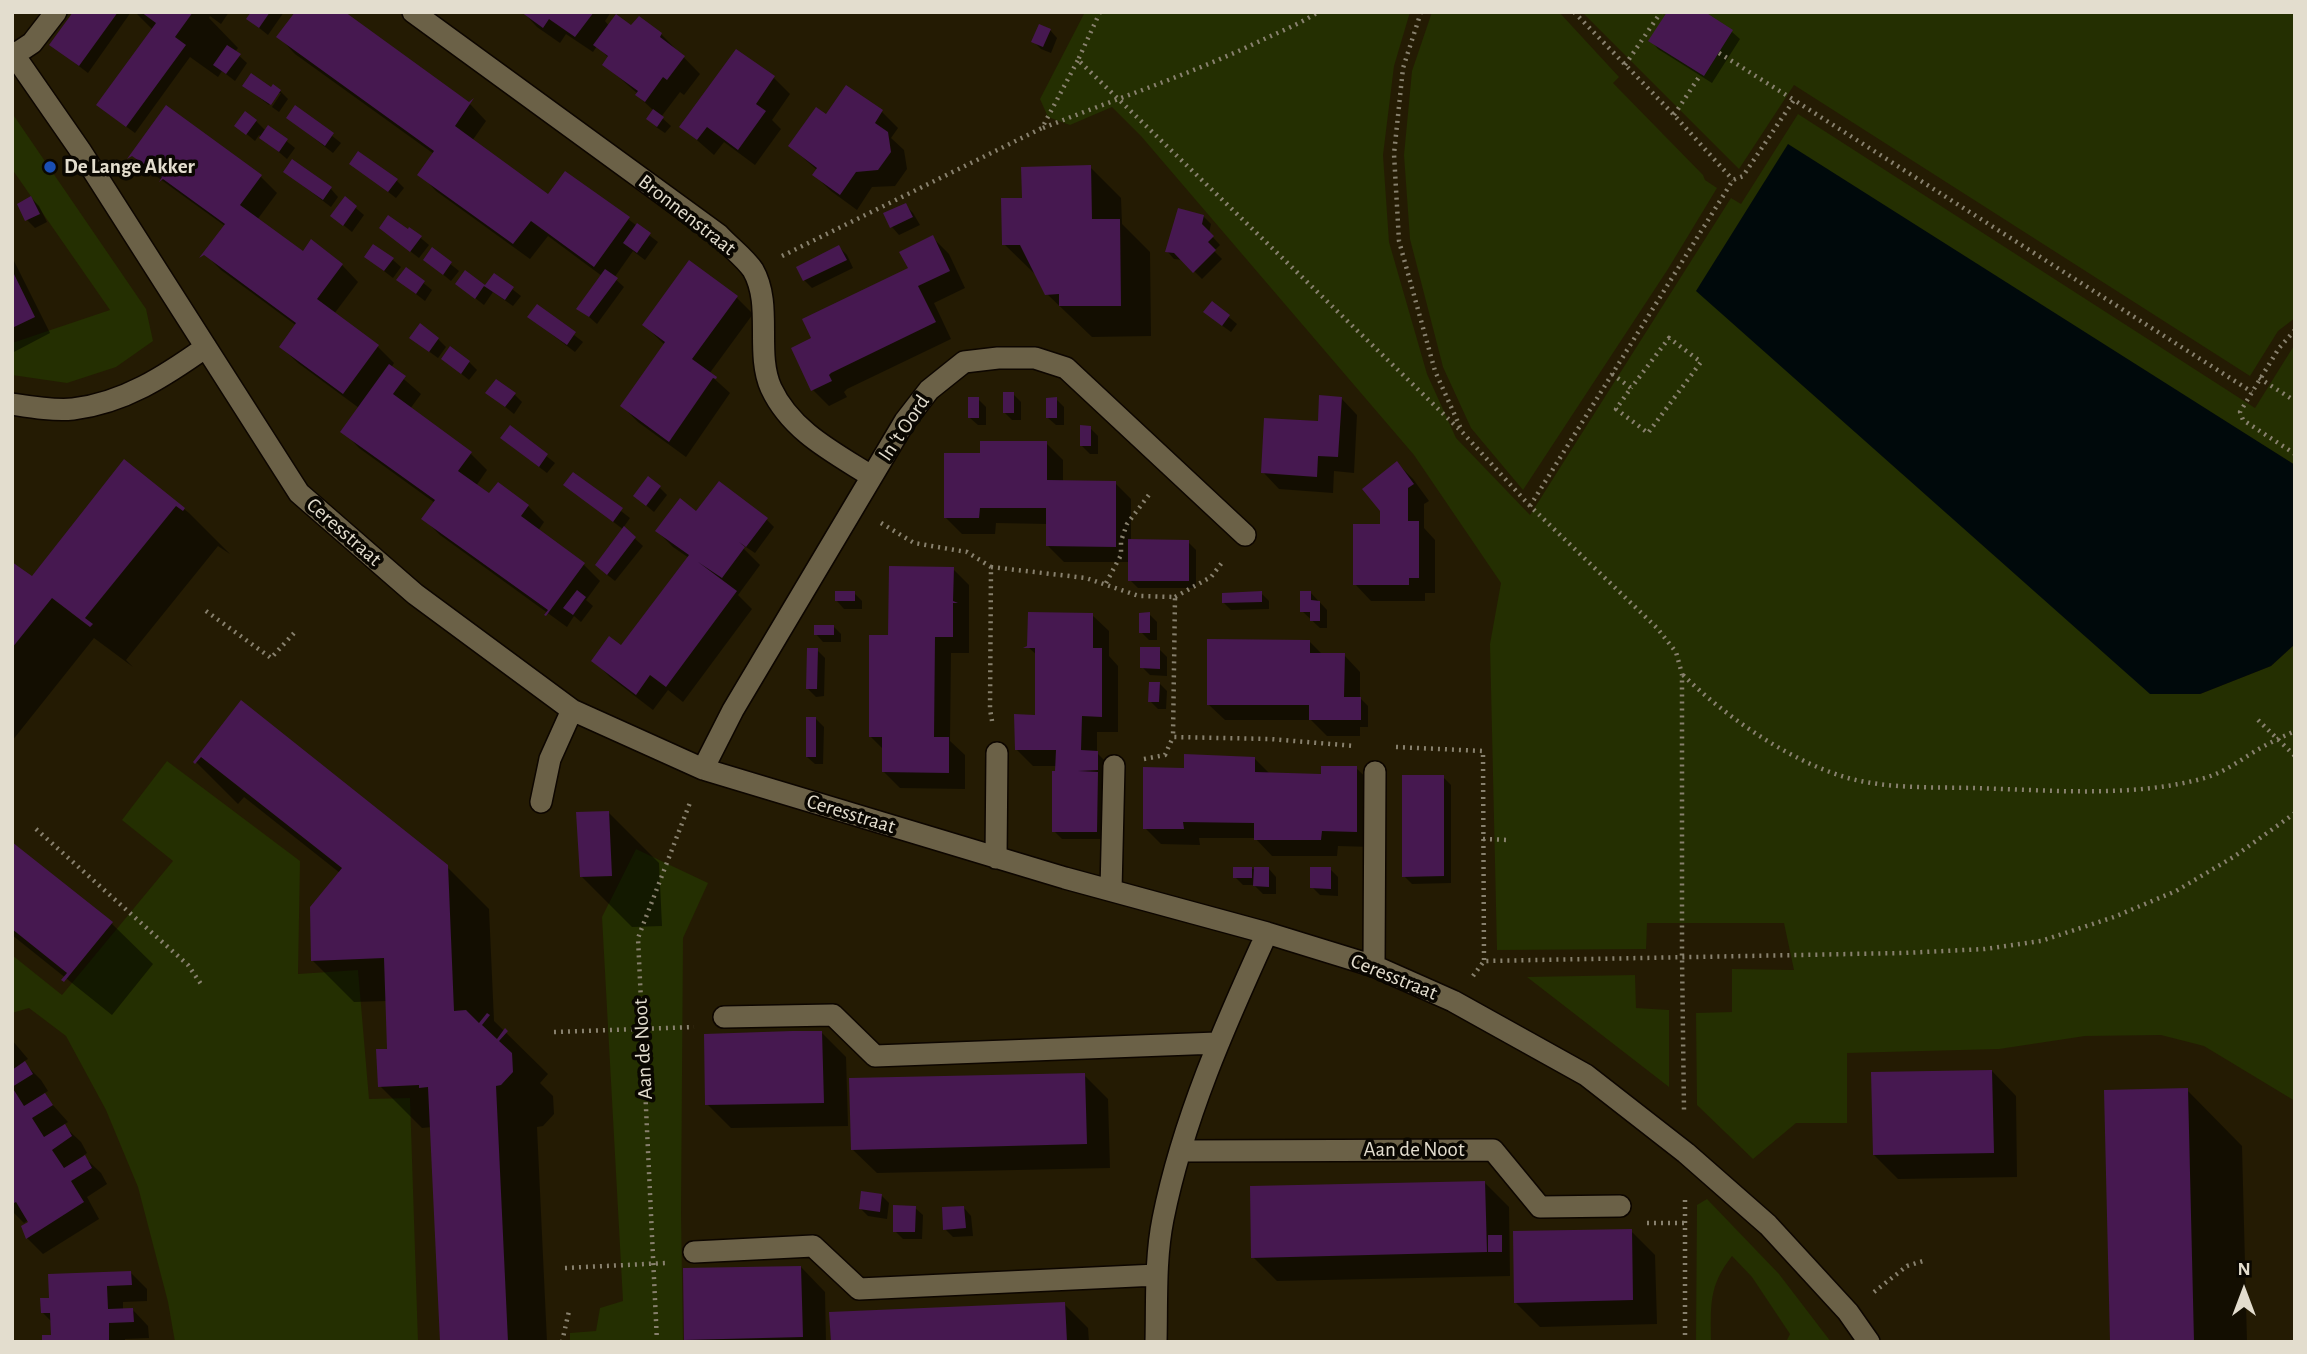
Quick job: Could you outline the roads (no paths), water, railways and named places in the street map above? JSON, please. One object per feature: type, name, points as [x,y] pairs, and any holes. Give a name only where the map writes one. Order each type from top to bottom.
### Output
[{"type":"street","points":[[13,53],[32,43],[56,12]]},
{"type":"street","name":"Bronnenstraat","points":[[413,12],[719,235],[752,270],[760,291],[770,386],[785,410],[811,439],[871,476]]},
{"type":"street","name":"Ceresstraat","points":[[13,53],[80,150],[299,493],[415,594],[572,710],[703,769],[996,858],[1267,933],[1374,966],[1453,1001],[1586,1074],[1686,1153],[1768,1225],[1848,1312],[1869,1342]]},
{"type":"street","points":[[12,404],[71,409],[126,396],[169,374],[206,347]]},
{"type":"street","name":"In 't Oord","points":[[703,769],[733,710],[905,421],[929,390],[964,362],[1035,358],[1066,368],[1245,535]]},
{"type":"street","points":[[541,802],[550,760],[572,710]]},
{"type":"street","points":[[996,858],[997,753]]},
{"type":"street","points":[[1111,890],[1114,766]]},
{"type":"street","points":[[1374,966],[1375,772]]},
{"type":"street","points":[[1156,1342],[1157,1275],[1163,1220],[1181,1151],[1217,1043],[1267,933]]},
{"type":"street","points":[[724,1017],[833,1016],[875,1056],[1217,1043]]},
{"type":"street","name":"Aan de Noot","points":[[1181,1151],[1493,1150],[1541,1207],[1620,1206]]},
{"type":"street","points":[[694,1252],[813,1246],[859,1289],[1157,1275]]},
{"type":"place","name":"De Lange Akker","points":[[50,167]]}]
